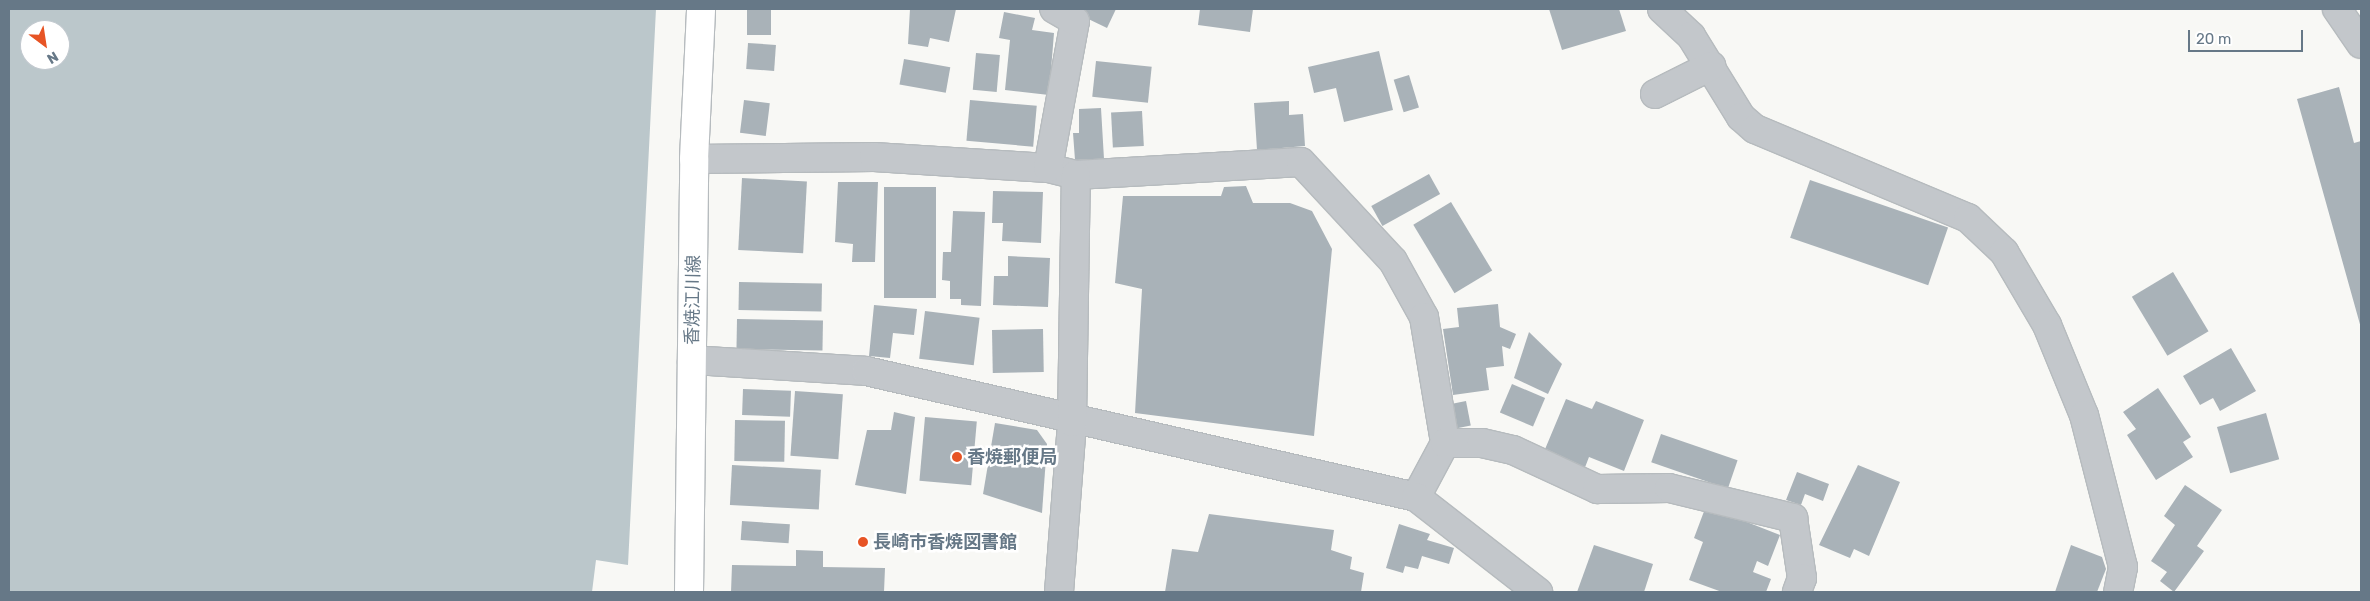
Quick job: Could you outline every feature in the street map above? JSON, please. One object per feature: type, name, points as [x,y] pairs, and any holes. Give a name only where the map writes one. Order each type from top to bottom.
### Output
[{"type":"main road","name":"香焼江川線","points":[[689,592],[694,159],[701,9]]},
{"type":"street","points":[[1048,168],[1075,21],[1054,9]]},
{"type":"street","points":[[1662,9],[1691,36],[1741,117],[1755,129],[1968,218],[2004,252],[2047,325],[2084,415],[2123,567],[2118,592]]},
{"type":"street","points":[[2337,9],[2361,44]]},
{"type":"street","points":[[1655,94],[1710,66]]},
{"type":"street","points":[[694,159],[874,157],[1048,168],[1076,175],[1301,162],[1393,261],[1414,293],[1424,317],[1445,443],[1416,497]]},
{"type":"street","points":[[1059,592],[1072,422],[1076,175]]},
{"type":"street","points":[[692,360],[866,371],[1072,422],[1416,497],[1538,592]]},
{"type":"street","points":[[1445,443],[1482,443],[1513,450],[1597,490],[1669,488],[1793,518],[1802,578],[1798,592]]},
{"type":"shaded area","points":[[9,9],[656,9],[628,565],[596,560],[592,592],[9,592]]},
{"type":"building","points":[[747,9],[771,9],[771,35],[747,35]]},
{"type":"building","points":[[910,9],[956,9],[949,42],[930,38],[928,47],[908,44]]},
{"type":"building","points":[[1080,9],[1116,9],[1107,28],[1078,14]]},
{"type":"building","points":[[1200,9],[1253,9],[1250,32],[1198,25]]},
{"type":"building","points":[[1549,9],[1619,9],[1626,31],[1562,50]]},
{"type":"building","points":[[1004,12],[1035,18],[1032,30],[1054,33],[1049,95],[1005,90],[1010,40],[999,38]]},
{"type":"building","points":[[748,43],[776,45],[774,71],[746,69]]},
{"type":"building","points":[[1379,51],[1393,110],[1344,122],[1336,88],[1314,93],[1308,67]]},
{"type":"building","points":[[976,53],[1000,55],[997,92],[973,90]]},
{"type":"building","points":[[904,59],[950,67],[946,93],[899,85]]},
{"type":"building","points":[[1096,61],[1152,67],[1148,103],[1092,97]]},
{"type":"building","points":[[1409,75],[1419,108],[1404,112],[1394,80]]},
{"type":"building","points":[[2339,87],[2354,143],[2361,141],[2361,328],[2297,99]]},
{"type":"building","points":[[744,100],[770,103],[766,136],[740,133]]},
{"type":"building","points":[[970,100],[1037,106],[1033,147],[966,141]]},
{"type":"building","points":[[1289,101],[1289,115],[1303,114],[1305,146],[1257,150],[1254,103]]},
{"type":"building","points":[[1101,108],[1104,159],[1075,160],[1073,133],[1079,133],[1079,109]]},
{"type":"building","points":[[1142,111],[1144,146],[1113,148],[1111,113]]},
{"type":"building","points":[[1429,174],[1440,194],[1382,226],[1371,206]]},
{"type":"building","points":[[742,178],[807,181],[803,253],[738,250]]},
{"type":"building","points":[[1810,180],[1948,228],[1928,285],[1790,238]]},
{"type":"building","points":[[838,182],[878,182],[875,262],[852,262],[853,244],[835,242]]},
{"type":"building","points":[[1246,186],[1253,203],[1290,203],[1312,211],[1332,249],[1314,436],[1135,413],[1142,289],[1115,283],[1123,196],[1221,196],[1224,187]]},
{"type":"building","points":[[884,187],[936,187],[936,298],[884,298]]},
{"type":"building","points":[[993,191],[1043,192],[1041,243],[1002,241],[1003,223],[992,223]]},
{"type":"building","points":[[1451,202],[1492,271],[1454,293],[1413,225]]},
{"type":"building","points":[[953,211],[985,212],[981,306],[961,305],[961,299],[950,299],[950,281],[942,280],[943,252],[951,252]]},
{"type":"building","points":[[1008,256],[1050,258],[1048,307],[993,305],[994,276],[1008,276]]},
{"type":"building","points":[[2173,272],[2209,331],[2167,356],[2132,297]]},
{"type":"building","points":[[739,282],[822,283],[821,311],[739,310]]},
{"type":"building","points":[[1498,304],[1500,327],[1516,334],[1510,349],[1502,346],[1504,366],[1486,368],[1489,390],[1453,395],[1443,329],[1459,327],[1457,308]]},
{"type":"building","points":[[874,305],[917,309],[914,335],[893,333],[890,358],[869,356]]},
{"type":"building","points":[[925,311],[980,318],[974,365],[919,359]]},
{"type":"building","points":[[737,319],[823,321],[822,350],[736,349]]},
{"type":"building","points":[[1043,329],[1044,372],[993,373],[992,330]]},
{"type":"building","points":[[1529,332],[1562,364],[1548,394],[1514,378]]},
{"type":"building","points":[[2231,348],[2256,391],[2220,411],[2213,398],[2200,405],[2183,376]]},
{"type":"building","points":[[1512,384],[1545,398],[1533,427],[1500,413]]},
{"type":"building","points":[[2158,388],[2191,437],[2183,442],[2193,457],[2156,480],[2127,435],[2136,429],[2123,412]]},
{"type":"building","points":[[743,389],[791,391],[790,417],[742,415]]},
{"type":"building","points":[[795,391],[843,394],[838,459],[790,456]]},
{"type":"building","points":[[1566,399],[1592,409],[1596,401],[1644,420],[1624,471],[1589,457],[1584,470],[1543,454]]},
{"type":"building","points":[[1466,401],[1471,426],[1457,428],[1452,404]]},
{"type":"building","points":[[894,412],[915,417],[906,494],[855,485],[867,430],[891,430]]},
{"type":"building","points":[[2266,413],[2279,459],[2230,473],[2217,427]]},
{"type":"building","points":[[925,417],[977,422],[971,485],[919,481]]},
{"type":"building","points":[[735,420],[785,421],[784,462],[734,461]]},
{"type":"building","points":[[995,423],[1037,430],[1047,444],[1042,513],[983,494]]},
{"type":"building","points":[[1661,434],[1738,460],[1728,489],[1651,462]]},
{"type":"building","points":[[732,465],[821,470],[819,510],[730,505]]},
{"type":"building","points":[[1858,465],[1900,482],[1869,556],[1854,549],[1850,558],[1819,545]]},
{"type":"building","points":[[1797,472],[1829,484],[1823,501],[1805,494],[1801,505],[1786,500]]},
{"type":"building","points":[[2185,485],[2222,510],[2197,546],[2204,551],[2174,592],[2160,581],[2167,572],[2151,561],[2175,525],[2164,516]]},
{"type":"building","points":[[1706,506],[1780,535],[1768,566],[1757,561],[1753,572],[1771,579],[1766,592],[1722,592],[1689,580],[1703,542],[1694,538]]},
{"type":"building","points":[[1209,514],[1334,530],[1331,550],[1352,557],[1350,569],[1364,573],[1361,592],[1165,592],[1172,549],[1198,552]]},
{"type":"building","points":[[742,521],[790,524],[789,543],[741,540]]},
{"type":"building","points":[[1399,524],[1430,534],[1427,540],[1454,548],[1449,564],[1422,556],[1418,569],[1405,566],[1403,573],[1386,568]]},
{"type":"building","points":[[1594,545],[1653,564],[1644,592],[1577,592]]},
{"type":"building","points":[[2071,545],[2102,557],[2106,569],[2097,592],[2055,592]]},
{"type":"building","points":[[796,550],[823,551],[823,567],[885,568],[884,592],[731,592],[732,565],[796,566]]},
{"type":"place","name":"香焼郵便局","points":[[957,457]]},
{"type":"place","name":"長崎市香焼図書館","points":[[863,542]]}]
